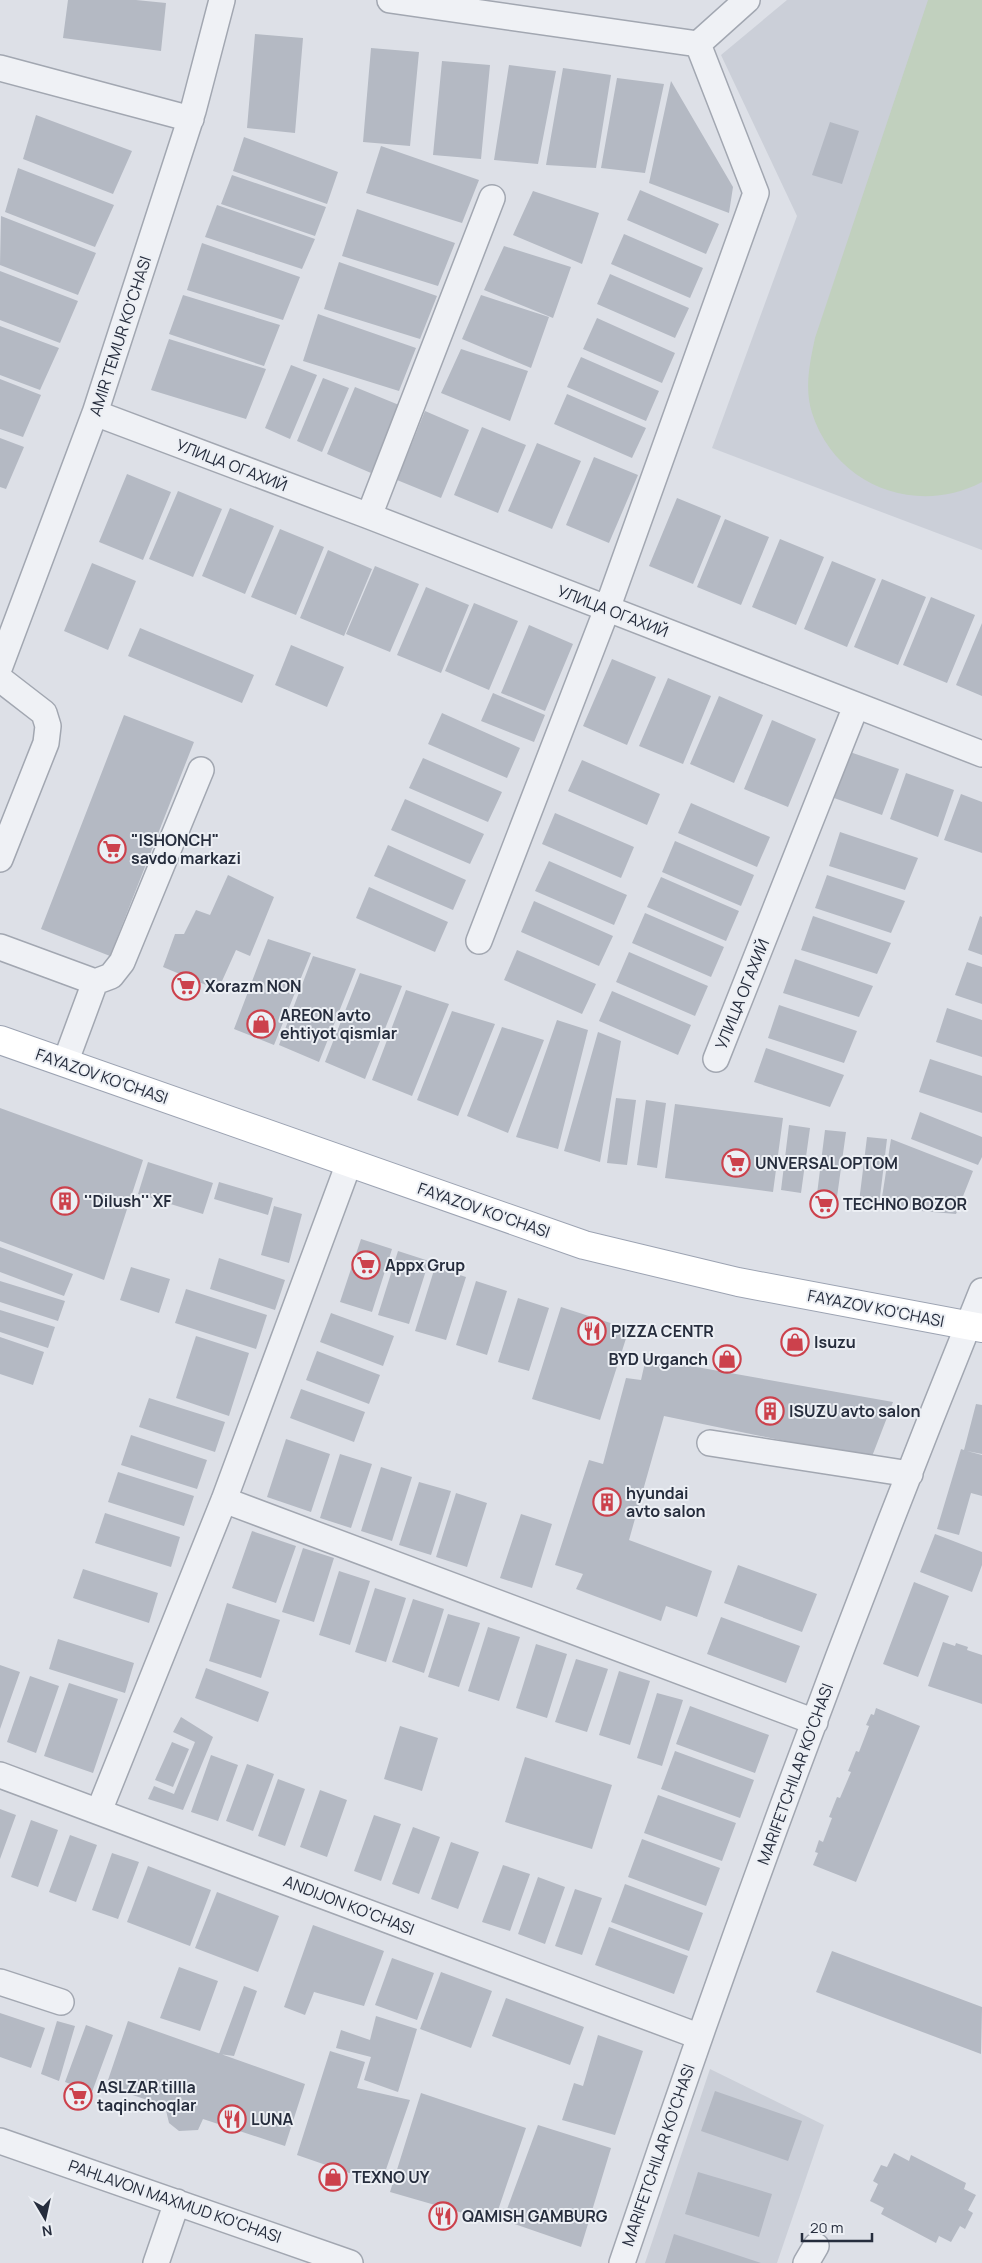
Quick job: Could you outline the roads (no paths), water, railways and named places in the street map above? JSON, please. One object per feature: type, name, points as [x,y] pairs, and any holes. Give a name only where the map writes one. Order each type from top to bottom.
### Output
[{"type":"main road","name":"FAYAZOV KO'CHASI","points":[[0,1040],[584,1245],[738,1282],[975,1326]]},
{"type":"street","name":"AMIR TEMUR KO'CHASI","points":[[0,666],[96,413],[191,119],[222,0]]},
{"type":"street","points":[[390,0],[517,9],[698,44]]},
{"type":"street","points":[[698,44],[747,0]]},
{"type":"street","points":[[479,941],[607,609],[756,192],[698,44]]},
{"type":"street","points":[[0,68],[191,119]]},
{"type":"street","points":[[369,516],[492,198]]},
{"type":"street","name":"УЛИЦА ОГАХИЙ","points":[[96,413],[369,516],[982,754]]},
{"type":"street","points":[[0,679],[44,713],[48,726],[46,743],[0,859]]},
{"type":"street","name":"УЛИЦА ОГАХИЙ","points":[[716,1059],[856,706]]},
{"type":"street","points":[[0,947],[95,982],[111,976],[122,962],[201,770]]},
{"type":"street","points":[[65,1063],[95,982]]},
{"type":"street","points":[[99,1810],[224,1500],[349,1163]]},
{"type":"street","name":"MARIFETCHILAR KO'CHASI","points":[[622,2263],[698,2036],[840,1651],[910,1474],[975,1326],[982,1291]]},
{"type":"street","points":[[710,1443],[910,1474]]},
{"type":"street","points":[[224,1500],[815,1722]]},
{"type":"street","name":"ANDIJON KO'CHASI","points":[[0,1775],[99,1810],[698,2036]]},
{"type":"street","points":[[0,1982],[61,2002]]},
{"type":"street","name":"PAHLAVON MAXMUD KO'CHASI","points":[[0,2141],[350,2263]]},
{"type":"street","points":[[156,2263],[177,2202]]},
{"type":"place","name":"\"ISHONCH\" savdo markazi","points":[[112,849]]},
{"type":"place","name":"Xorazm NON","points":[[186,986]]},
{"type":"place","name":"AREON avto ehtiyot qismlar","points":[[261,1024]]},
{"type":"place","name":"UNVERSAL OPTOM","points":[[736,1163]]},
{"type":"place","name":"''Dilush'' XF","points":[[65,1201]]},
{"type":"place","name":"TECHNO BOZOR","points":[[824,1204]]},
{"type":"place","name":"Appx Grup","points":[[366,1265]]},
{"type":"place","name":"PIZZA CENTR","points":[[592,1331]]},
{"type":"place","name":"Isuzu","points":[[795,1342]]},
{"type":"place","name":"BYD Urganch","points":[[727,1359]]},
{"type":"place","name":"ISUZU avto salon","points":[[770,1411]]},
{"type":"place","name":"hyundai avto salon","points":[[607,1502]]},
{"type":"place","name":"ASLZAR tillla taqinchoqlar","points":[[78,2096]]},
{"type":"place","name":"LUNA","points":[[232,2119]]},
{"type":"place","name":"TEXNO UY","points":[[333,2177]]},
{"type":"place","name":"QAMISH GAMBURG","points":[[443,2216]]}]
